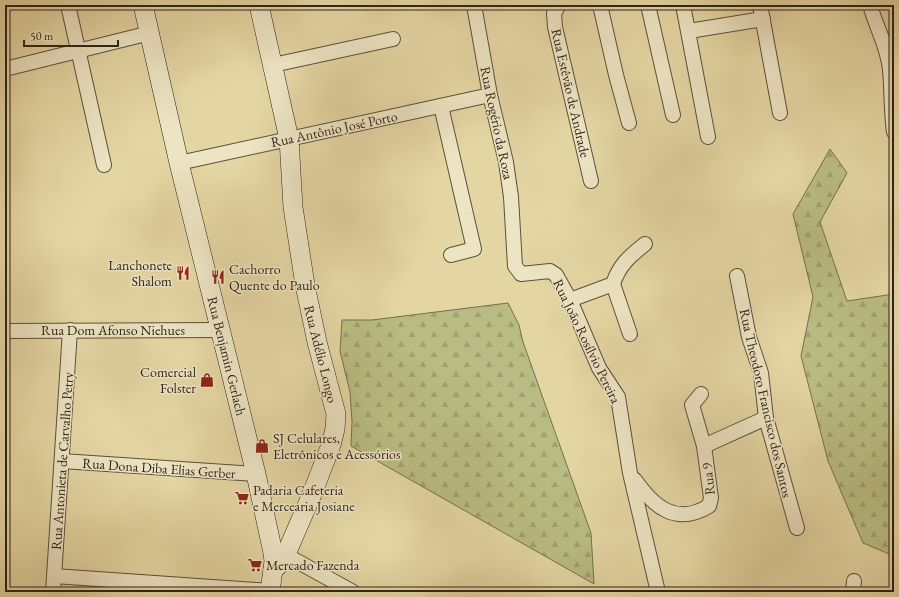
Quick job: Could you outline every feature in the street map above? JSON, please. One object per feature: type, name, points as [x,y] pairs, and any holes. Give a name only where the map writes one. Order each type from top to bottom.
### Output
[{"type":"main road","name":"Rua Benjamin Gerlach","points":[[144,5],[178,163],[277,559],[271,591]]},
{"type":"main road","name":"Rua Adélio Longo","points":[[259,5],[290,139],[293,207],[298,246],[314,328],[336,414],[335,429],[331,446],[277,559]]},
{"type":"street","points":[[68,5],[104,165]]},
{"type":"street","name":"Rua Rogério da Roza","points":[[474,5],[490,95],[506,162],[515,242]]},
{"type":"street","name":"Rua Estêvão de Andrade","points":[[559,5],[554,13],[555,27],[591,181]]},
{"type":"street","points":[[600,5],[629,124]]},
{"type":"street","points":[[648,5],[673,115]]},
{"type":"street","points":[[684,5],[708,137]]},
{"type":"street","points":[[760,5],[780,114]]},
{"type":"street","points":[[870,5],[884,40],[890,69],[891,108],[894,132]]},
{"type":"street","points":[[689,31],[763,20]]},
{"type":"street","points":[[5,69],[150,33]]},
{"type":"street","points":[[273,65],[393,39]]},
{"type":"street","name":"Rua Antônio José Porto","points":[[178,163],[490,95]]},
{"type":"street","points":[[441,106],[474,249],[451,255]]},
{"type":"street","name":"Rua João Rosílvio Pereira","points":[[515,242],[515,266],[521,274],[550,271],[556,275],[570,300],[599,368],[618,397],[630,473],[658,592]]},
{"type":"street","points":[[630,334],[613,284],[617,272],[624,262],[645,244]]},
{"type":"street","name":"Rua Theodoro Francisco dos Santos","points":[[737,276],[749,337],[761,373],[766,418],[797,528]]},
{"type":"street","points":[[570,300],[613,284]]},
{"type":"street","name":"Rua Antonieta de Carvalho Petry","points":[[53,592],[70,330]]},
{"type":"street","name":"Rua Dom Afonso Niehues","points":[[5,331],[220,330]]},
{"type":"street","points":[[701,394],[692,405],[704,446]]},
{"type":"street","name":"Rua 9","points":[[630,473],[651,501],[662,509],[684,514],[699,512],[709,506],[711,498],[704,446],[766,418]]},
{"type":"street","name":"Rua Dona Diba Elias Gerber","points":[[62,461],[256,474]]},
{"type":"street","points":[[277,559],[293,559],[353,592]]},
{"type":"street","points":[[54,576],[271,591]]},
{"type":"green space","points":[[830,149],[847,173],[820,222],[847,301],[894,294],[894,556],[863,543],[828,461],[801,356],[813,297],[793,214]]},
{"type":"green space","points":[[508,303],[519,325],[523,342],[591,533],[594,584],[351,446],[352,422],[350,392],[340,351],[342,320],[372,320]]},
{"type":"place","name":"Lanchonete Shalom","points":[[183,273]]},
{"type":"place","name":"Cachorro Quente do Paulo","points":[[218,277]]},
{"type":"place","name":"Comercial Folster","points":[[207,380]]},
{"type":"place","name":"SJ Celulares, Eletrônicos e Acessórios","points":[[262,446]]},
{"type":"place","name":"Padaria Cafeteria e Mercearia Josiane","points":[[242,498]]},
{"type":"place","name":"Mercado Fazenda","points":[[255,565]]}]
